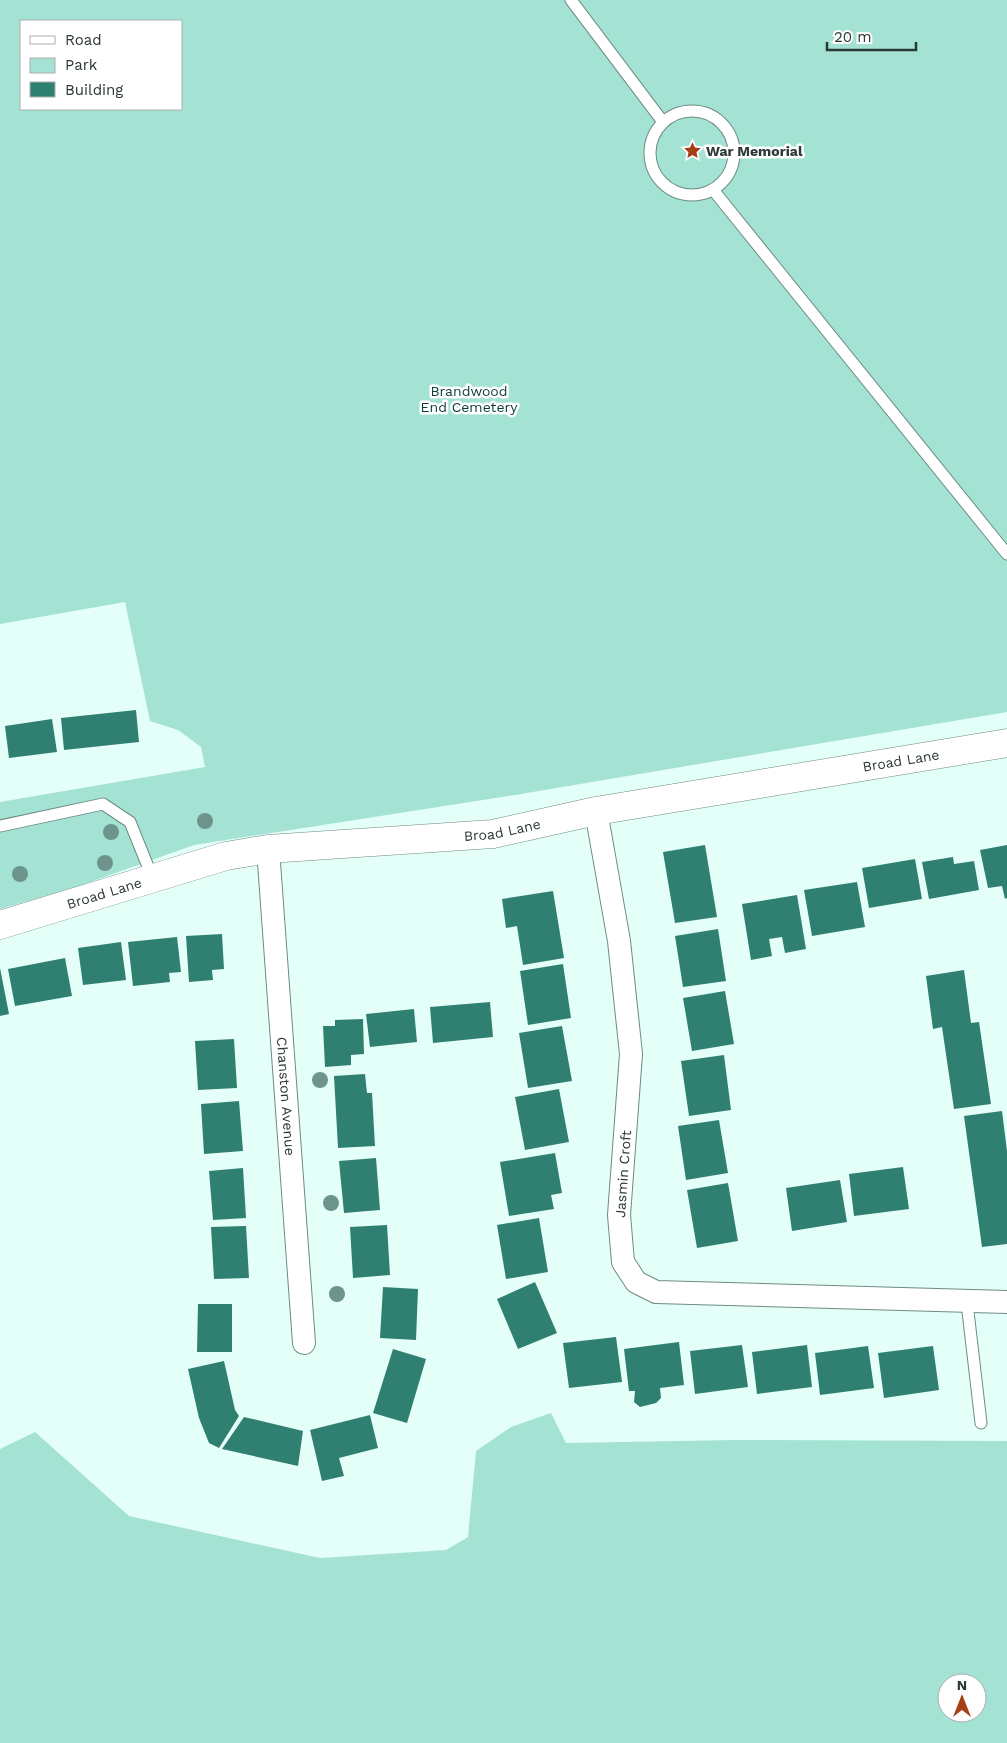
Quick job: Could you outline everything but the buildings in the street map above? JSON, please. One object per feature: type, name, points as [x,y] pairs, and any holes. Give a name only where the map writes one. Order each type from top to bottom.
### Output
[{"type":"street","name":"Broad Lane","points":[[0,925],[226,856],[268,849],[493,834],[596,811],[1007,743]]},
{"type":"street","name":"Jasmin Croft","points":[[596,811],[620,941],[631,1054],[618,1215],[623,1262],[636,1282],[656,1292],[967,1303],[1007,1302]]},
{"type":"street","name":"Chanston Avenue","points":[[268,849],[304,1343]]},
{"type":"lane","points":[[571,0],[663,122]]},
{"type":"lane","points":[[699,111],[718,119],[731,134],[735,149],[734,167],[724,183],[714,191],[684,197],[659,182],[649,159],[651,140],[663,122],[679,112],[699,111]]},
{"type":"lane","points":[[714,191],[1007,554]]},
{"type":"lane","points":[[0,826],[103,804],[130,822],[153,879]]},
{"type":"lane","points":[[967,1303],[981,1423]]},
{"type":"green space","name":"Brandwood End Cemetery","points":[[0,0],[1007,0],[1007,712],[515,795],[194,845],[79,886],[0,909],[0,802],[205,767],[201,747],[178,730],[150,721],[125,602],[0,624]]},
{"type":"green space","points":[[551,1413],[566,1443],[734,1440],[1007,1441],[1007,1743],[0,1743],[0,1449],[35,1432],[129,1516],[320,1558],[446,1550],[468,1537],[476,1451],[511,1427]]},
{"type":"place","name":"War Memorial","points":[[692,151]]}]
